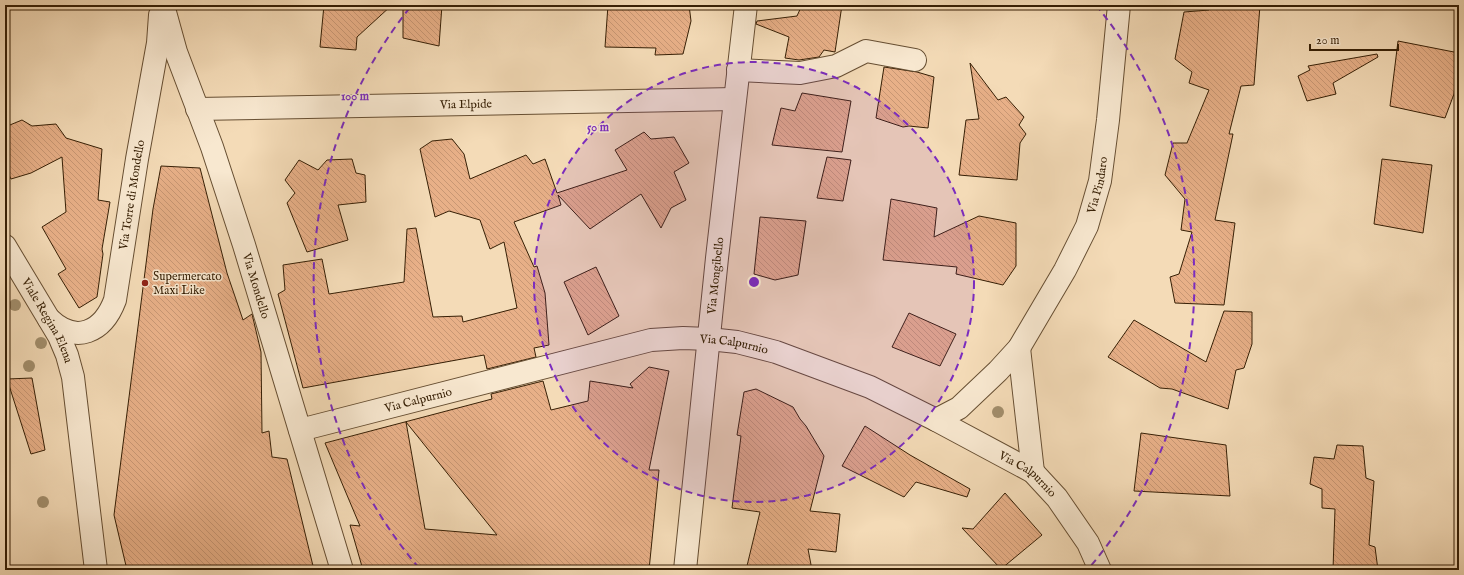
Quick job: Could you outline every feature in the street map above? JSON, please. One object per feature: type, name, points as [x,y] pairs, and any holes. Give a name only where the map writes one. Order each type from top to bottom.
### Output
[{"type":"street","name":"Via Mondello","points":[[162,5],[176,52],[212,147],[244,245],[342,570]]},
{"type":"street","name":"Via Torre di Mondello","points":[[49,319],[61,329],[73,333],[85,332],[97,328],[105,320],[115,300],[137,159],[158,44],[162,5]]},
{"type":"street","name":"Via Mongibello","points":[[685,570],[746,5]]},
{"type":"street","name":"Via Pindaro","points":[[936,420],[959,408],[998,371],[1019,348],[1065,270],[1087,226],[1100,181],[1108,120],[1119,5]]},
{"type":"street","points":[[738,70],[800,74],[836,66],[866,51],[916,60]]},
{"type":"street","name":"Via Elpide","points":[[197,109],[735,99]]},
{"type":"street","name":"Viale Regina Elena","points":[[5,246],[59,336],[67,355],[72,377],[96,570]]},
{"type":"street","name":"Via Calpurnio","points":[[300,430],[651,340],[683,338],[737,342],[776,352],[870,387],[936,420],[1033,472],[1057,498],[1088,543],[1100,570]]},
{"type":"street","points":[[1019,348],[1033,472]]},
{"type":"building","points":[[324,5],[392,5],[357,37],[356,50],[320,47]]},
{"type":"building","points":[[403,5],[442,5],[439,46],[403,38]]},
{"type":"building","points":[[608,5],[689,5],[691,21],[683,54],[655,55],[656,48],[605,47]]},
{"type":"building","points":[[802,5],[842,5],[835,52],[824,50],[819,57],[799,60],[785,58],[789,37],[756,24],[757,21],[797,16]]},
{"type":"building","points":[[1208,5],[1260,5],[1254,85],[1241,86],[1229,134],[1233,134],[1215,220],[1235,223],[1224,305],[1175,303],[1170,277],[1179,274],[1192,232],[1181,230],[1185,199],[1165,175],[1173,143],[1187,143],[1209,90],[1189,83],[1192,72],[1175,59],[1184,12],[1209,10]]},
{"type":"building","points":[[1398,41],[1459,53],[1454,94],[1445,118],[1390,106]]},
{"type":"building","points":[[1377,54],[1378,57],[1333,83],[1336,94],[1307,101],[1298,76],[1310,70],[1308,66]]},
{"type":"building","points":[[970,63],[998,100],[1006,97],[1024,117],[1019,125],[1026,134],[1020,143],[1017,180],[959,175],[966,120],[979,119]]},
{"type":"building","points":[[884,67],[917,72],[934,77],[928,128],[909,126],[903,127],[876,118]]},
{"type":"building","points":[[802,93],[851,101],[842,152],[772,145],[781,108],[795,111]]},
{"type":"building","points":[[22,120],[32,126],[56,124],[66,138],[102,149],[98,200],[110,202],[102,249],[103,254],[97,297],[79,308],[58,274],[66,269],[42,227],[66,212],[62,157],[31,173],[11,179],[5,167],[5,127]]},
{"type":"building","points":[[644,132],[651,139],[674,137],[689,163],[674,172],[686,200],[671,208],[661,228],[641,194],[590,229],[558,195],[561,205],[514,222],[534,267],[537,266],[545,293],[549,345],[534,348],[536,357],[487,369],[484,355],[303,388],[278,294],[285,290],[283,265],[322,259],[329,294],[404,282],[407,229],[416,228],[433,317],[462,316],[463,322],[517,308],[504,242],[490,249],[480,220],[449,211],[435,217],[420,149],[432,141],[452,139],[464,154],[470,179],[526,155],[533,164],[545,159],[557,193],[627,170],[615,150]]},
{"type":"building","points":[[827,157],[851,160],[843,201],[817,198]]},
{"type":"building","points":[[352,159],[356,173],[365,175],[366,202],[338,205],[348,240],[307,252],[287,203],[295,193],[285,180],[299,160],[318,170],[327,160]]},
{"type":"building","points":[[1382,159],[1432,165],[1423,233],[1374,224]]},
{"type":"building","points":[[161,166],[200,168],[227,273],[243,320],[252,314],[261,352],[262,433],[269,431],[272,457],[287,459],[314,570],[127,570],[114,515],[153,209]]},
{"type":"building","points":[[891,199],[937,208],[934,237],[979,216],[1016,223],[1016,266],[1003,285],[956,274],[957,267],[883,260]]},
{"type":"building","points":[[760,217],[806,221],[798,275],[775,280],[754,274]]},
{"type":"building","points":[[596,267],[619,316],[588,335],[564,282]]},
{"type":"building","points":[[1224,311],[1252,312],[1252,344],[1244,368],[1236,370],[1228,409],[1172,389],[1160,388],[1108,357],[1134,320],[1206,362]]},
{"type":"building","points":[[909,313],[956,334],[940,366],[892,347]]},
{"type":"building","points":[[649,367],[669,371],[649,470],[659,470],[649,570],[363,570],[350,525],[360,526],[325,443],[492,399],[491,394],[543,381],[551,410],[588,401],[590,381],[633,388],[630,384]],"holes":[[[406,422],[497,535],[425,529]]]},
{"type":"building","points":[[32,378],[45,450],[31,454],[7,379]]},
{"type":"building","points":[[756,389],[793,407],[824,456],[810,511],[840,514],[836,552],[808,549],[812,570],[746,570],[760,512],[732,508],[741,436],[737,435],[744,392]]},
{"type":"building","points":[[865,426],[910,455],[970,489],[967,497],[916,482],[904,497],[842,466]]},
{"type":"building","points":[[1141,433],[1226,445],[1230,496],[1134,491]]},
{"type":"building","points":[[1337,445],[1363,446],[1366,478],[1374,481],[1369,545],[1375,547],[1378,570],[1333,570],[1335,509],[1322,508],[1322,489],[1310,484],[1314,457],[1334,459]]},
{"type":"building","points":[[1005,493],[1042,535],[1001,569],[962,528],[973,529]]},
{"type":"place","name":"Supermercato Maxi Like","points":[[145,283]]}]
